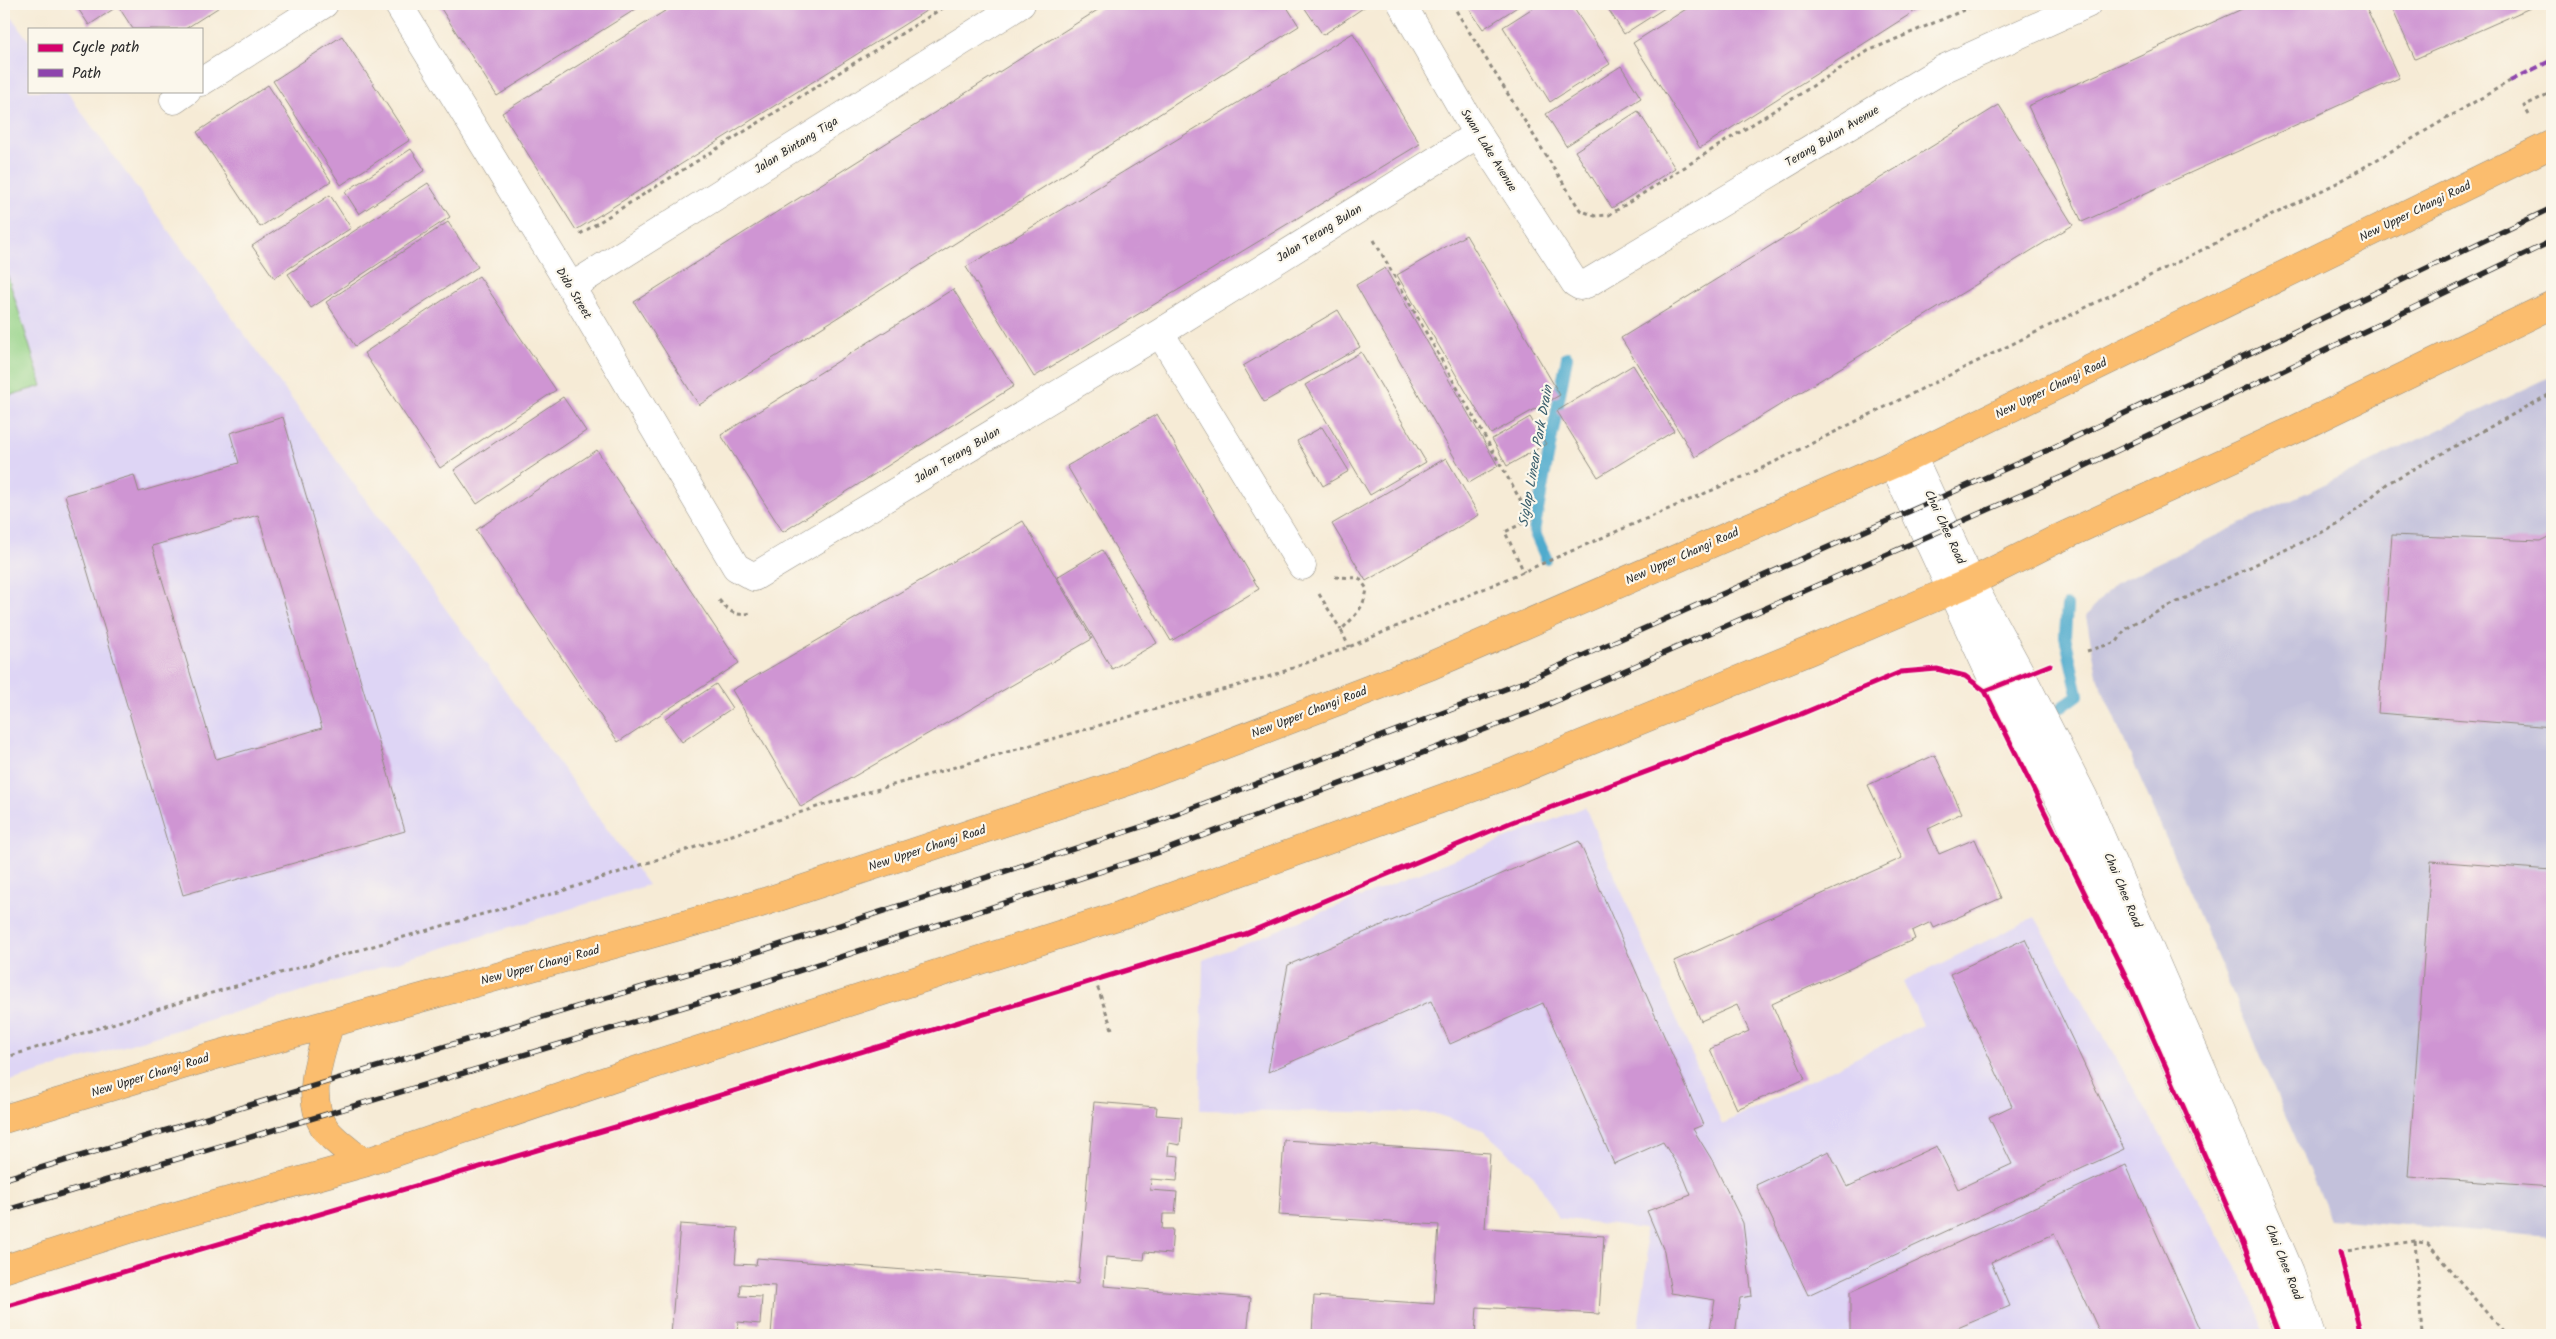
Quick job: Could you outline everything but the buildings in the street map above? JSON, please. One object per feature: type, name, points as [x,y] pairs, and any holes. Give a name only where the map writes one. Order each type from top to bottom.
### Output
[{"type":"main road","name":"New Upper Changi Road","points":[[4,1119],[209,1057],[755,905],[1132,780],[1430,666],[1902,460],[2552,144]]},
{"type":"main road","points":[[4,1269],[129,1229],[364,1163],[667,1060],[1120,915],[1507,775],[1809,651],[1961,586],[2053,541],[2294,430],[2552,305]]},
{"type":"main road","points":[[330,1023],[317,1068],[314,1104],[324,1128],[364,1163]]},
{"type":"street","points":[[202,81],[324,4]]},
{"type":"street","name":"Dido Street","points":[[398,4],[570,287],[736,567],[754,577]]},
{"type":"street","name":"Jalan Bintang Tiga","points":[[570,287],[1021,4]]},
{"type":"street","name":"Swan Lake Avenue","points":[[1402,4],[1478,134],[1575,283],[1580,286],[1586,284]]},
{"type":"street","name":"Terang Bulan Avenue","points":[[1586,284],[1943,69],[2087,4]]},
{"type":"street","name":"Jalan Terang Bulan","points":[[754,577],[1160,334],[1478,134]]},
{"type":"street","points":[[1160,334],[1314,576]]},
{"type":"street","name":"Chai Chee Road","points":[[1902,460],[1961,586],[1996,687],[2064,808],[2080,842],[2270,1280],[2289,1335]]},
{"type":"street","name":"Chai Chee Road","points":[[1961,586],[2022,676],[2084,798],[2290,1272],[2311,1335]]},
{"type":"path","points":[[594,272],[572,239],[949,4]]},
{"type":"path","points":[[1452,4],[1580,210],[1595,216],[1609,215],[1868,51],[1978,4]]},
{"type":"path","points":[[4,1058],[190,999],[562,891],[820,806],[1274,675],[1349,647],[1752,473],[2339,182],[2510,81]]},
{"type":"path","points":[[1370,233],[1531,519],[1505,532],[1524,572]]},
{"type":"path","points":[[2087,651],[2117,642],[2124,631],[2134,623],[2339,524],[2388,483],[2552,394]]},
{"type":"path","points":[[1340,630],[1359,613],[1365,602],[1367,590],[1359,578],[1314,576],[1340,630],[1349,647]]},
{"type":"path","points":[[716,597],[730,613],[743,615],[758,611]]},
{"type":"path","points":[[1086,983],[1105,977]]},
{"type":"path","points":[[1096,980],[1112,1029]]},
{"type":"path","points":[[2414,1241],[2422,1335]]},
{"type":"path","points":[[2343,1261],[2340,1252],[2414,1241],[2428,1244],[2503,1332]]},
{"type":"shaded area","points":[[4,7],[28,40],[28,92],[67,92],[648,885],[4,1083]]},
{"type":"shaded area","points":[[2552,376],[2552,1237],[2330,1219],[2098,680],[2086,616],[2114,584]]},
{"type":"shaded area","points":[[1585,807],[1722,1124],[1923,1025],[1903,982],[2035,917],[2253,1296],[2264,1335],[1637,1335],[1648,1259],[1644,1229],[1559,1218],[1534,1176],[1483,1130],[1433,1113],[1200,1110],[1203,960]]},
{"type":"green space","points":[[4,264],[42,386],[4,397]]},
{"type":"waterway","name":"Siglap Linear Park Drain","points":[[1546,558],[1534,531],[1567,357]]},
{"type":"waterway","points":[[2062,707],[2078,695],[2065,636],[2067,606]]},
{"type":"railway","points":[[4,1179],[733,960],[1150,824],[1521,683],[2048,450],[2552,208]]},
{"type":"railway","points":[[4,1211],[740,990],[1157,853],[1531,712],[2062,477],[2552,241]]},
{"type":"marked path","points":[[2510,81],[2552,60]]},
{"type":"cycle path","points":[[1985,691],[2050,665]]},
{"type":"cycle path","points":[[4,1307],[646,1118],[1245,934],[1512,822],[1801,714],[1901,672],[1937,669],[1965,676],[1985,691],[2130,985],[2243,1243],[2279,1335]]},
{"type":"cycle path","points":[[2340,1252],[2361,1335]]}]
